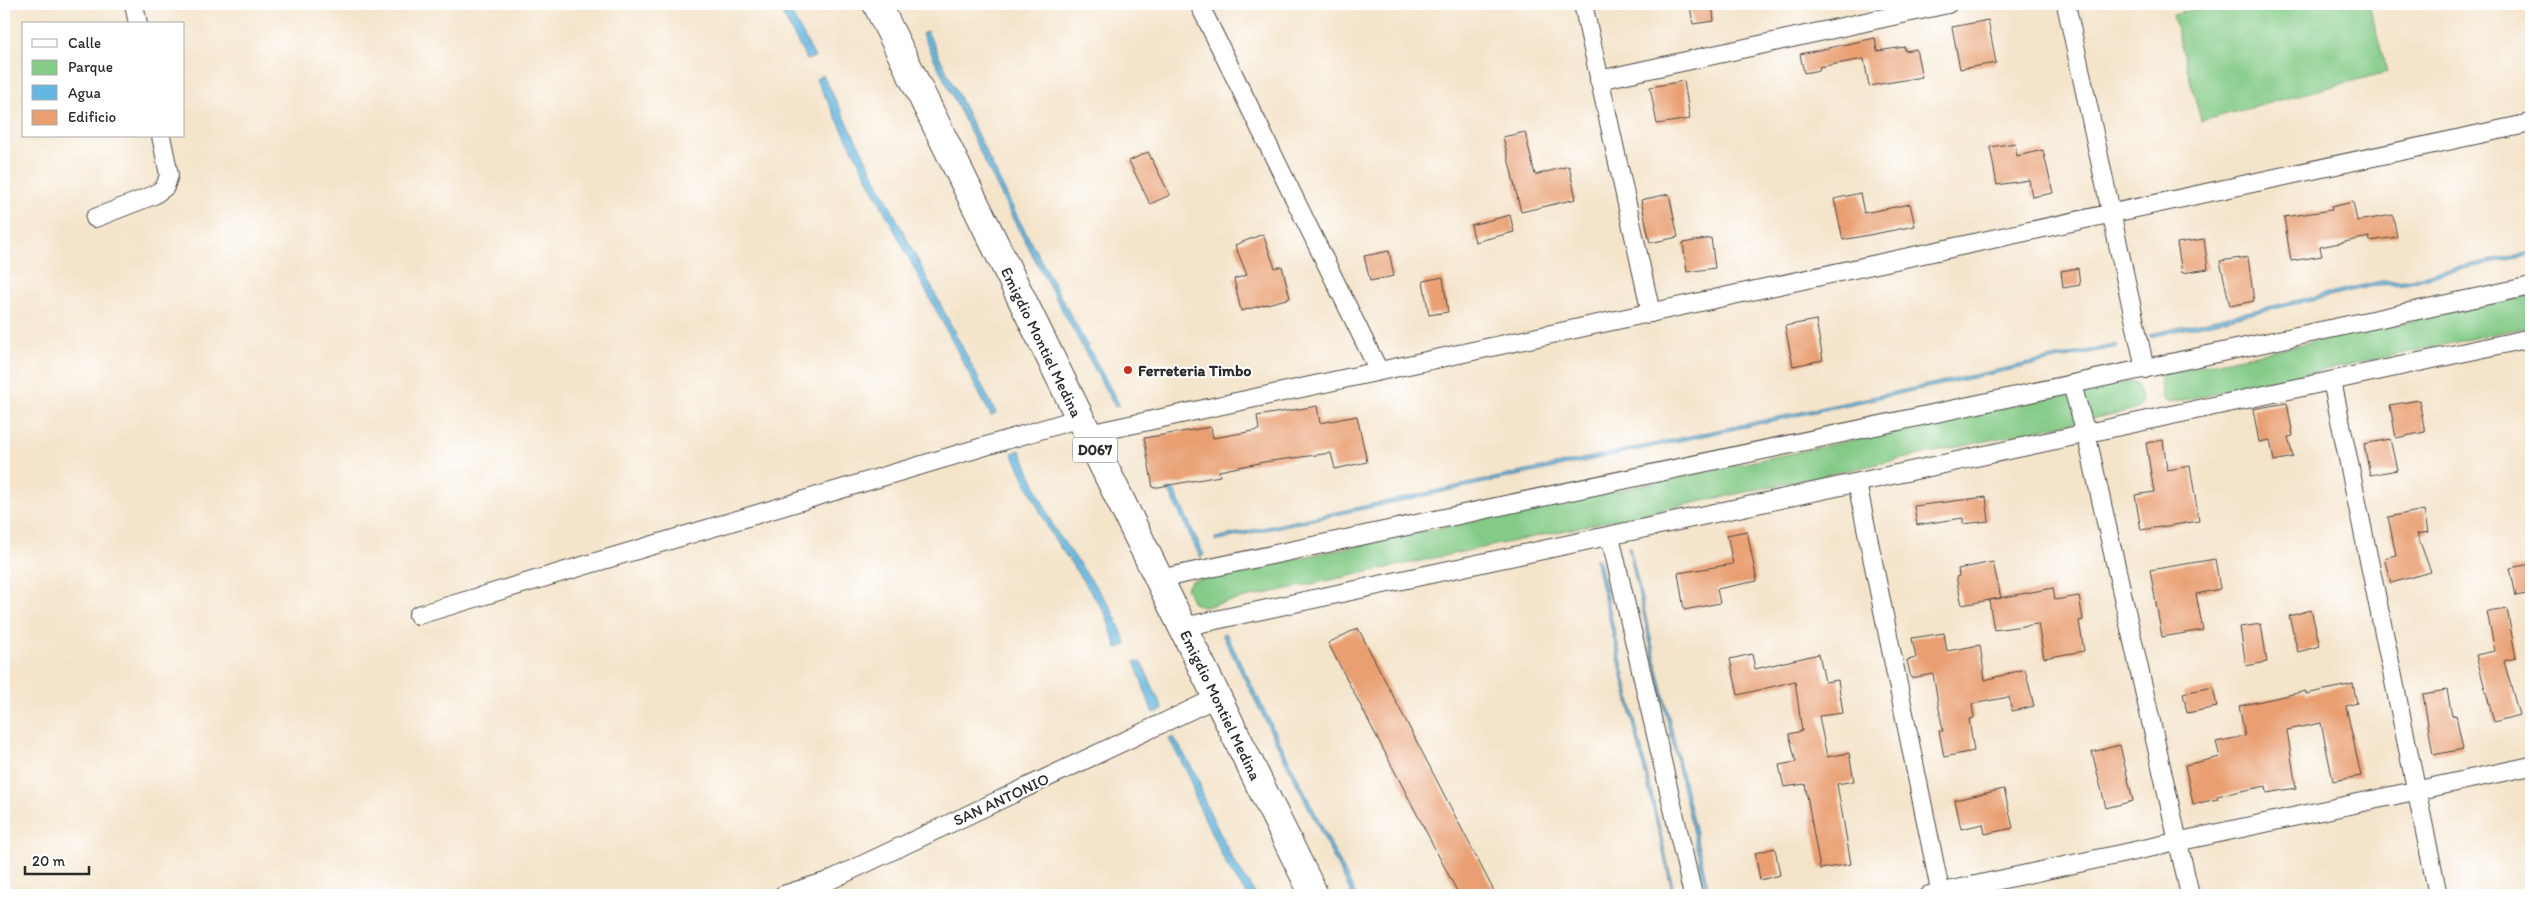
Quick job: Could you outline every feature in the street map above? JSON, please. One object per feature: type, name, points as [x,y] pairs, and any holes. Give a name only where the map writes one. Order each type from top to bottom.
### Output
[{"type":"main road","name":"Emigdio Montiel Medina","points":[[881,5],[1084,426],[1314,895]]},
{"type":"street","points":[[134,4],[138,22]]},
{"type":"street","points":[[1199,4],[1379,371]]},
{"type":"street","points":[[1583,4],[1598,80],[1651,312]]},
{"type":"street","points":[[1598,80],[1948,4]]},
{"type":"street","points":[[2066,4],[2146,369]]},
{"type":"street","points":[[418,615],[1084,426],[1379,371],[2531,123]]},
{"type":"street","points":[[95,218],[154,195],[165,187],[169,175],[161,138]]},
{"type":"street","points":[[1159,580],[2531,286]]},
{"type":"street","points":[[1183,627],[2531,338]]},
{"type":"street","points":[[2332,381],[2438,895]]},
{"type":"street","points":[[2072,385],[2086,433],[2190,895]]},
{"type":"street","points":[[1857,483],[1937,894],[2531,766]]},
{"type":"street","points":[[1610,536],[1693,895]]},
{"type":"street","name":"SAN ANTONIO","points":[[783,895],[828,881],[1218,697]]},
{"type":"green space","points":[[2213,4],[2369,4],[2387,72],[2201,121],[2173,15]]},
{"type":"green space","points":[[2531,295],[2531,326],[2169,403],[2163,399],[2159,380],[2163,374]]},
{"type":"green space","points":[[2131,381],[2137,383],[2142,403],[2137,409],[1203,607],[1193,603],[1186,588],[1191,581]]},
{"type":"water","points":[[777,4],[786,4],[815,57],[807,60]]},
{"type":"water","points":[[927,31],[1018,218],[1120,406],[1115,407],[1014,221],[922,34]]},
{"type":"water","points":[[823,75],[996,413],[991,416],[816,79]]},
{"type":"water","points":[[2531,252],[2531,255],[2445,273],[2407,284],[2378,285],[2150,337],[2150,334],[2381,281],[2411,280],[2439,271]]},
{"type":"water","points":[[2117,344],[2117,347],[1215,541],[1215,538]]},
{"type":"water","points":[[1020,450],[1054,528],[1111,608],[1127,645],[1117,648],[1105,613],[1051,534],[1012,453]]},
{"type":"water","points":[[1168,489],[1174,490],[1204,555],[1200,557]]},
{"type":"water","points":[[1628,547],[1630,547],[1710,895],[1707,895]]},
{"type":"water","points":[[1598,558],[1675,895],[1673,895],[1595,559]]},
{"type":"water","points":[[1226,633],[1356,895],[1352,895],[1222,634]]},
{"type":"water","points":[[1134,661],[1142,663],[1163,710],[1153,713]]},
{"type":"water","points":[[1174,737],[1198,778],[1204,800],[1232,858],[1256,895],[1247,895],[1227,866],[1196,800],[1190,778],[1169,739]]},
{"type":"building","points":[[1712,4],[1714,21],[1693,24],[1690,6]]},
{"type":"building","points":[[1988,20],[1996,63],[1960,69],[1952,27]]},
{"type":"building","points":[[1875,38],[1877,51],[1905,47],[1905,51],[1916,49],[1922,77],[1869,86],[1864,59],[1819,67],[1820,70],[1804,73],[1800,54]]},
{"type":"building","points":[[1684,81],[1690,119],[1657,124],[1650,87]]},
{"type":"building","points":[[1525,132],[1535,175],[1569,166],[1576,199],[1521,212],[1503,137]]},
{"type":"building","points":[[2015,143],[2017,156],[2043,150],[2053,193],[2032,197],[2029,180],[1997,185],[1990,147]]},
{"type":"building","points":[[1148,152],[1170,195],[1150,204],[1129,161]]},
{"type":"building","points":[[1860,193],[1864,213],[1910,204],[1915,226],[1843,240],[1834,199]]},
{"type":"building","points":[[1669,194],[1678,237],[1650,243],[1641,200]]},
{"type":"building","points":[[2353,202],[2357,221],[2393,215],[2397,237],[2370,241],[2369,237],[2320,247],[2322,256],[2291,261],[2284,217],[2332,210],[2331,207]]},
{"type":"building","points":[[1510,215],[1514,232],[1475,242],[1471,225]]},
{"type":"building","points":[[1263,234],[1275,268],[1282,266],[1290,298],[1241,311],[1234,279],[1247,275],[1235,245]]},
{"type":"building","points":[[1711,238],[1715,268],[1687,272],[1683,243]]},
{"type":"building","points":[[2204,239],[2208,269],[2182,273],[2177,243]]},
{"type":"building","points":[[1389,251],[1394,276],[1370,281],[1364,256]]},
{"type":"building","points":[[2248,257],[2254,301],[2230,306],[2220,261]]},
{"type":"building","points":[[2078,268],[2080,285],[2063,288],[2061,271]]},
{"type":"building","points":[[1443,277],[1448,312],[1429,315],[1423,281]]},
{"type":"building","points":[[1816,320],[1823,360],[1793,366],[1785,326]]},
{"type":"building","points":[[2419,400],[2425,432],[2396,438],[2390,405]]},
{"type":"building","points":[[2287,403],[2293,436],[2288,437],[2293,457],[2274,461],[2270,440],[2259,442],[2253,409]]},
{"type":"building","points":[[1317,406],[1320,423],[1357,416],[1367,462],[1335,469],[1331,453],[1264,462],[1219,471],[1220,476],[1153,488],[1144,438],[1211,427],[1213,438],[1259,430],[1257,416]]},
{"type":"building","points":[[2390,439],[2397,470],[2370,475],[2364,444]]},
{"type":"building","points":[[2163,440],[2167,470],[2190,466],[2199,521],[2141,530],[2135,495],[2154,492],[2146,443]]},
{"type":"building","points":[[1986,497],[1989,521],[1963,524],[1963,518],[1917,525],[1914,506]]},
{"type":"building","points":[[2424,510],[2428,532],[2417,534],[2431,572],[2391,583],[2384,558],[2396,555],[2388,517]]},
{"type":"building","points":[[1747,531],[1757,581],[1717,589],[1720,603],[1684,610],[1678,573],[1733,564],[1727,535]]},
{"type":"building","points":[[2215,559],[2220,589],[2196,594],[2203,630],[2162,637],[2150,570]]},
{"type":"building","points":[[1993,562],[2001,598],[1962,605],[1956,577],[1959,576],[1958,569]]},
{"type":"building","points":[[2531,564],[2531,593],[2516,596],[2510,568]]},
{"type":"building","points":[[2053,588],[2055,600],[2079,596],[2083,620],[2079,621],[2084,651],[2044,658],[2038,624],[1994,630],[1989,600]]},
{"type":"building","points":[[2507,609],[2516,658],[2504,661],[2519,715],[2494,722],[2476,655],[2495,651],[2487,612]]},
{"type":"building","points":[[2311,610],[2320,646],[2298,652],[2289,616]]},
{"type":"building","points":[[2261,624],[2267,662],[2246,666],[2240,627]]},
{"type":"building","points":[[1358,628],[1496,895],[1459,895],[1328,643]]},
{"type":"building","points":[[1944,633],[1947,651],[1980,645],[1985,680],[2025,669],[2034,706],[2012,711],[2009,697],[1972,704],[1974,718],[1969,719],[1974,751],[1944,757],[1939,731],[1943,731],[1933,674],[1911,678],[1907,660],[1916,658],[1912,638]]},
{"type":"building","points":[[1752,654],[1755,669],[1819,654],[1825,682],[1838,680],[1843,713],[1819,716],[1827,757],[1849,753],[1854,781],[1837,784],[1851,864],[1820,869],[1805,784],[1784,787],[1779,765],[1796,762],[1789,734],[1802,731],[1795,681],[1738,695],[1730,659]]},
{"type":"building","points":[[2353,684],[2357,703],[2346,706],[2361,776],[2333,781],[2321,723],[2287,730],[2296,788],[2267,793],[2266,786],[2217,796],[2218,799],[2193,804],[2185,765],[2220,757],[2216,742],[2245,736],[2239,706],[2306,691],[2306,694]]},
{"type":"building","points":[[2213,687],[2217,707],[2187,713],[2183,693]]},
{"type":"building","points":[[2447,690],[2452,716],[2456,715],[2463,749],[2433,755],[2423,694]]},
{"type":"building","points":[[2120,745],[2133,801],[2106,808],[2092,752]]},
{"type":"building","points":[[2004,789],[2013,828],[1985,834],[1983,824],[1961,829],[1955,800]]},
{"type":"building","points":[[1775,848],[1780,875],[1760,880],[1755,853]]},
{"type":"place","name":"Ferreteria Timbo","points":[[1128,370]]}]
